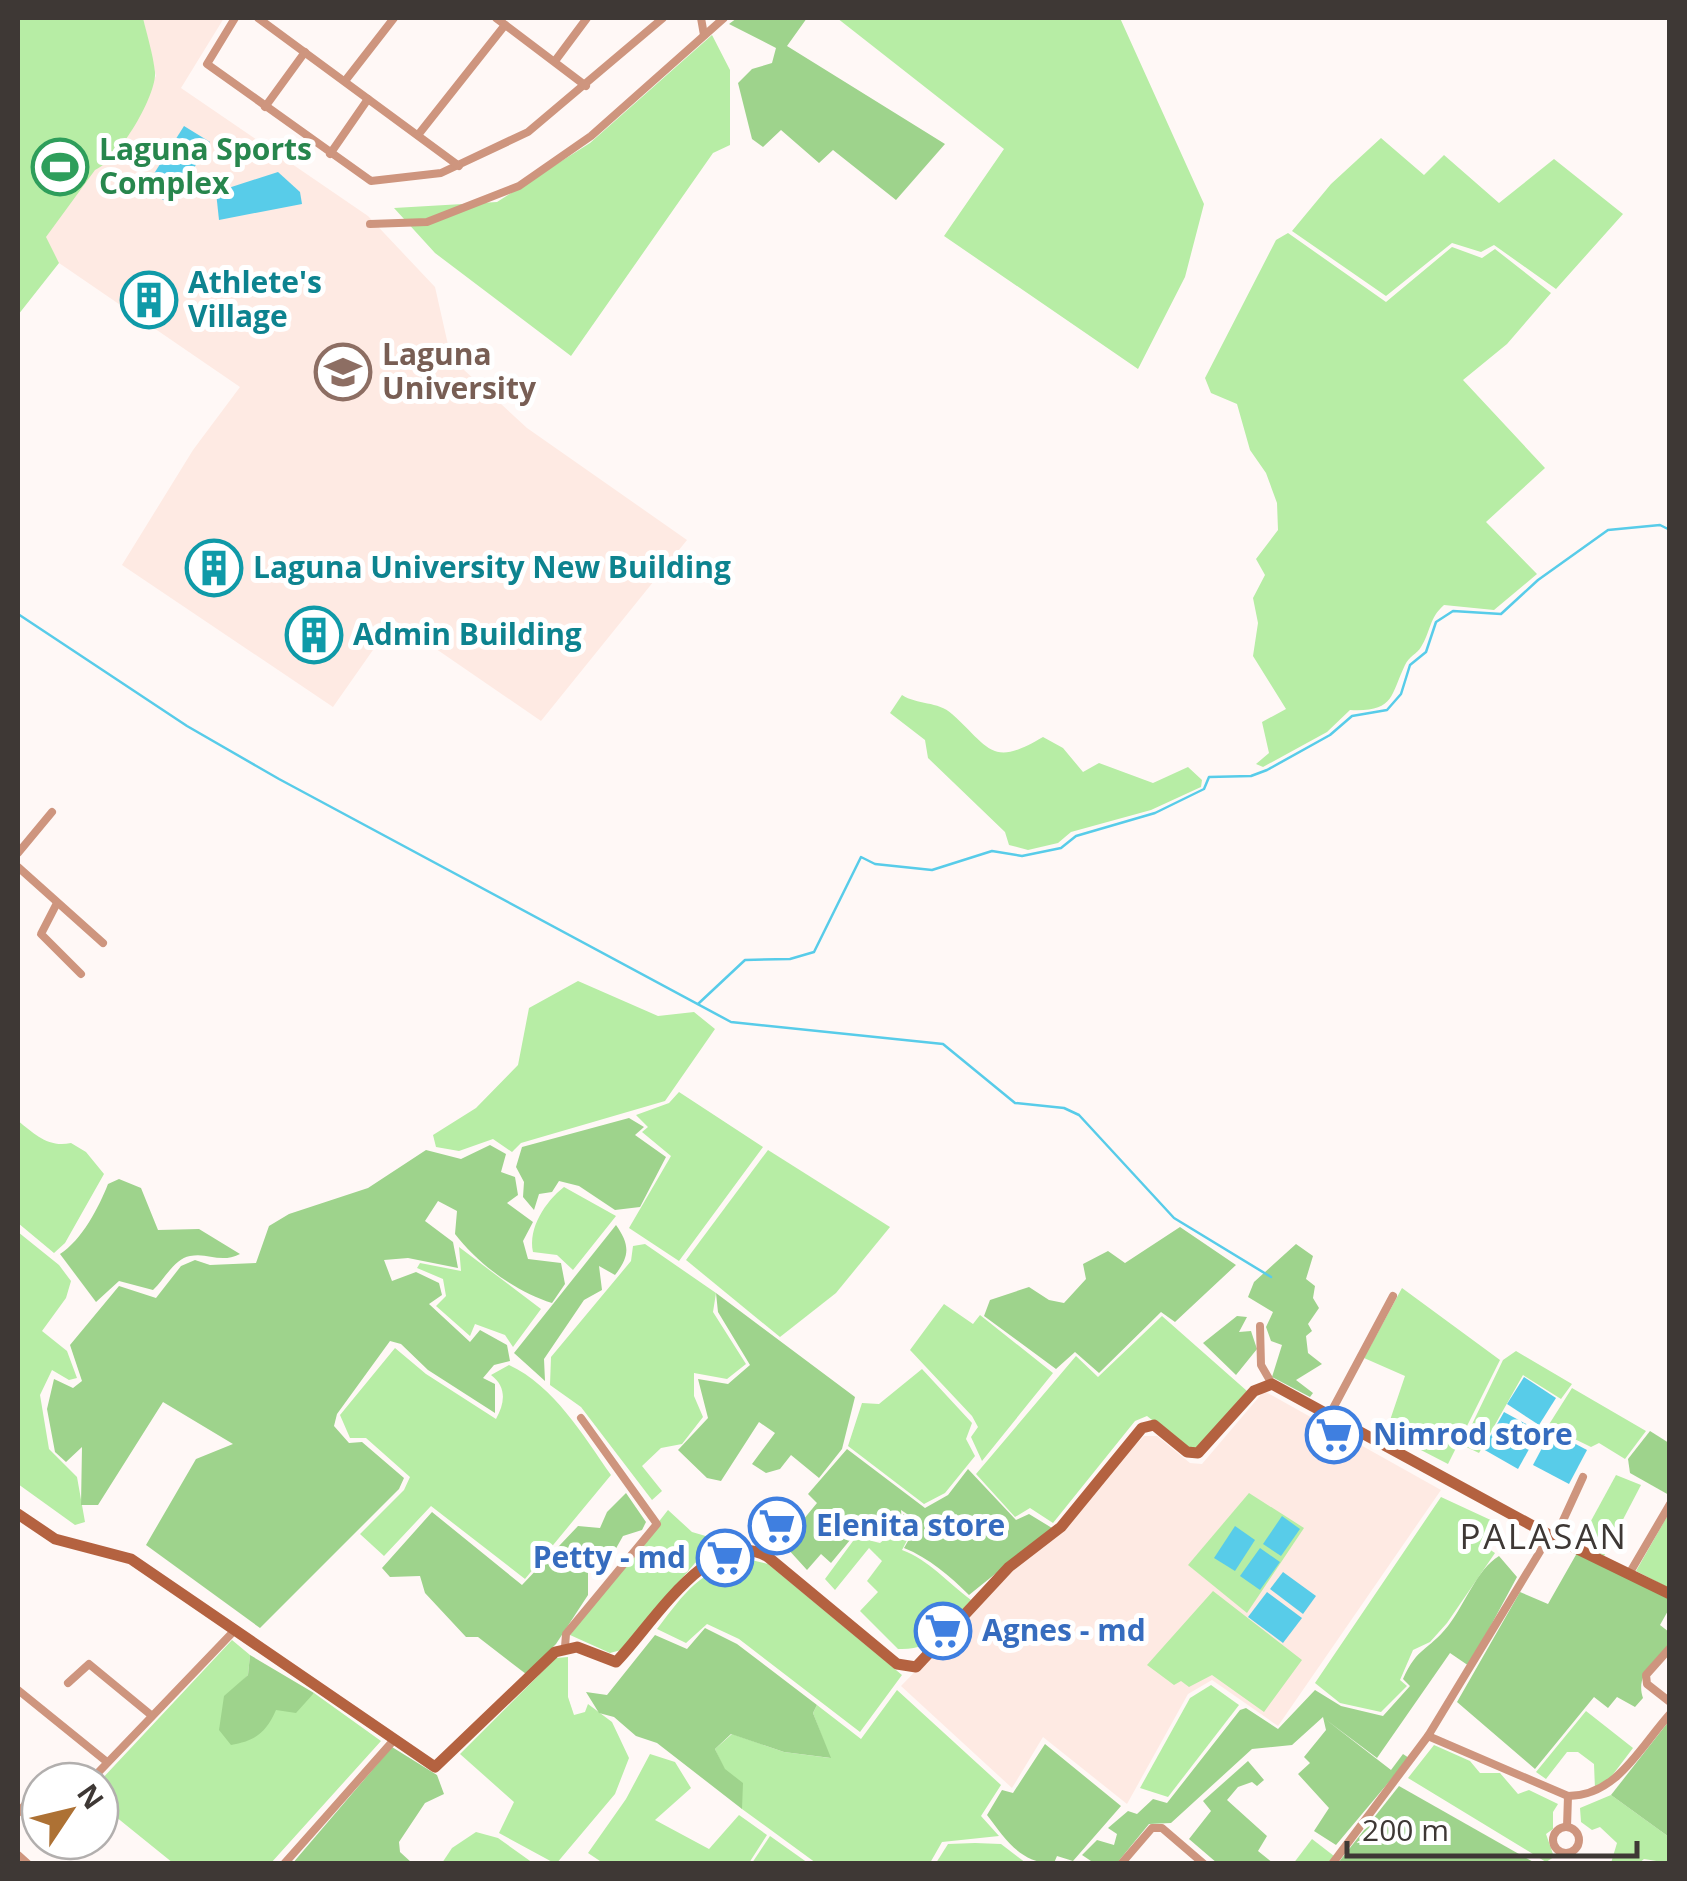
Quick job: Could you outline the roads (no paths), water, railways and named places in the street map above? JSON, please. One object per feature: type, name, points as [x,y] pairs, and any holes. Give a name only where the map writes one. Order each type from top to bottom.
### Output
[{"type":"street","points":[[235,18],[206,64],[370,180],[441,173],[528,132],[663,18]]},
{"type":"street","points":[[258,18],[459,166]]},
{"type":"street","points":[[273,28],[281,18]]},
{"type":"street","points":[[344,81],[394,18]]},
{"type":"street","points":[[496,18],[586,86]]},
{"type":"street","points":[[555,61],[588,18]]},
{"type":"street","points":[[701,18],[704,35]]},
{"type":"street","points":[[370,224],[428,222],[519,186],[591,136],[724,18]]},
{"type":"street","points":[[418,135],[505,25]]},
{"type":"street","points":[[265,106],[305,52]]},
{"type":"street","points":[[330,154],[368,99]]},
{"type":"street","points":[[18,853],[52,812]]},
{"type":"street","points":[[18,867],[103,943]]},
{"type":"street","points":[[57,903],[41,934],[81,974]]},
{"type":"street","points":[[1330,1414],[1393,1296]]},
{"type":"street","points":[[1260,1326],[1261,1365],[1272,1384],[1553,1536],[1670,1594]]},
{"type":"street","points":[[565,1647],[614,1663],[704,1564],[750,1550],[768,1557],[897,1664],[916,1667],[1008,1567],[1060,1526],[1142,1428],[1154,1425],[1187,1452],[1198,1454],[1254,1391],[1272,1384]]},
{"type":"street","points":[[18,1514],[65,1543],[124,1554],[431,1767],[438,1766],[565,1647],[566,1634],[657,1524],[581,1418]]},
{"type":"street","points":[[1332,1864],[1428,1736],[1553,1536],[1583,1477]]},
{"type":"street","points":[[1628,1574],[1670,1504]]},
{"type":"street","points":[[107,1761],[233,1632]]},
{"type":"street","points":[[1670,1648],[1646,1676],[1648,1684],[1670,1702]]},
{"type":"street","points":[[68,1682],[89,1664],[151,1715]]},
{"type":"street","points":[[18,1690],[105,1761]]},
{"type":"street","points":[[1428,1736],[1568,1796],[1587,1796],[1610,1784],[1670,1714]]},
{"type":"street","points":[[284,1864],[394,1741]]},
{"type":"street","points":[[1566,1827],[1568,1796]]},
{"type":"street","points":[[1121,1864],[1152,1828],[1162,1828],[1204,1864]]},
{"type":"street","points":[[18,1855],[28,1864]]},
{"type":"water","points":[[184,126],[210,142],[171,205],[145,188]]},
{"type":"water","points":[[278,172],[300,192],[302,204],[219,220],[216,192]]},
{"type":"water","points":[[1524,1377],[1556,1398],[1539,1425],[1507,1404]]},
{"type":"water","points":[[1504,1412],[1539,1431],[1518,1469],[1483,1449]]},
{"type":"water","points":[[1551,1431],[1587,1450],[1569,1484],[1533,1465]]},
{"type":"water","points":[[1282,1516],[1300,1529],[1281,1556],[1263,1544]]},
{"type":"water","points":[[1235,1526],[1255,1540],[1235,1571],[1214,1558]]},
{"type":"water","points":[[1260,1548],[1280,1562],[1260,1590],[1240,1576]]},
{"type":"water","points":[[1283,1572],[1316,1596],[1303,1614],[1270,1589]]},
{"type":"water","points":[[1267,1592],[1302,1618],[1283,1643],[1248,1617]]},
{"type":"waterway","points":[[698,1004],[745,960],[790,959],[814,952],[861,857],[875,864],[932,870],[992,851],[1022,856],[1061,848],[1076,836],[1155,813],[1204,789],[1209,777],[1251,776],[1267,770],[1330,735],[1352,716],[1387,710],[1401,694],[1410,665],[1426,652],[1436,622],[1453,611],[1501,614],[1538,580],[1608,530],[1660,525],[1670,530]]},
{"type":"waterway","points":[[18,614],[187,726],[279,779],[731,1022],[943,1044],[1015,1103],[1064,1108],[1079,1115],[1174,1218],[1271,1277]]},
{"type":"place","name":"Laguna Sports Complex","points":[[60,167]]},
{"type":"place","name":"Athlete's Village","points":[[149,300]]},
{"type":"place","name":"Laguna University","points":[[343,372]]},
{"type":"place","name":"Laguna University New Building","points":[[214,568]]},
{"type":"place","name":"Admin Building","points":[[314,635]]},
{"type":"place","name":"Nimrod store","points":[[1334,1435]]},
{"type":"place","name":"Elenita store","points":[[777,1526]]},
{"type":"place","name":"Petty - md","points":[[725,1558]]},
{"type":"place","name":"Agnes - md","points":[[943,1631]]},
{"type":"district","name":"PALASAN","points":[[1544,1537]]}]
